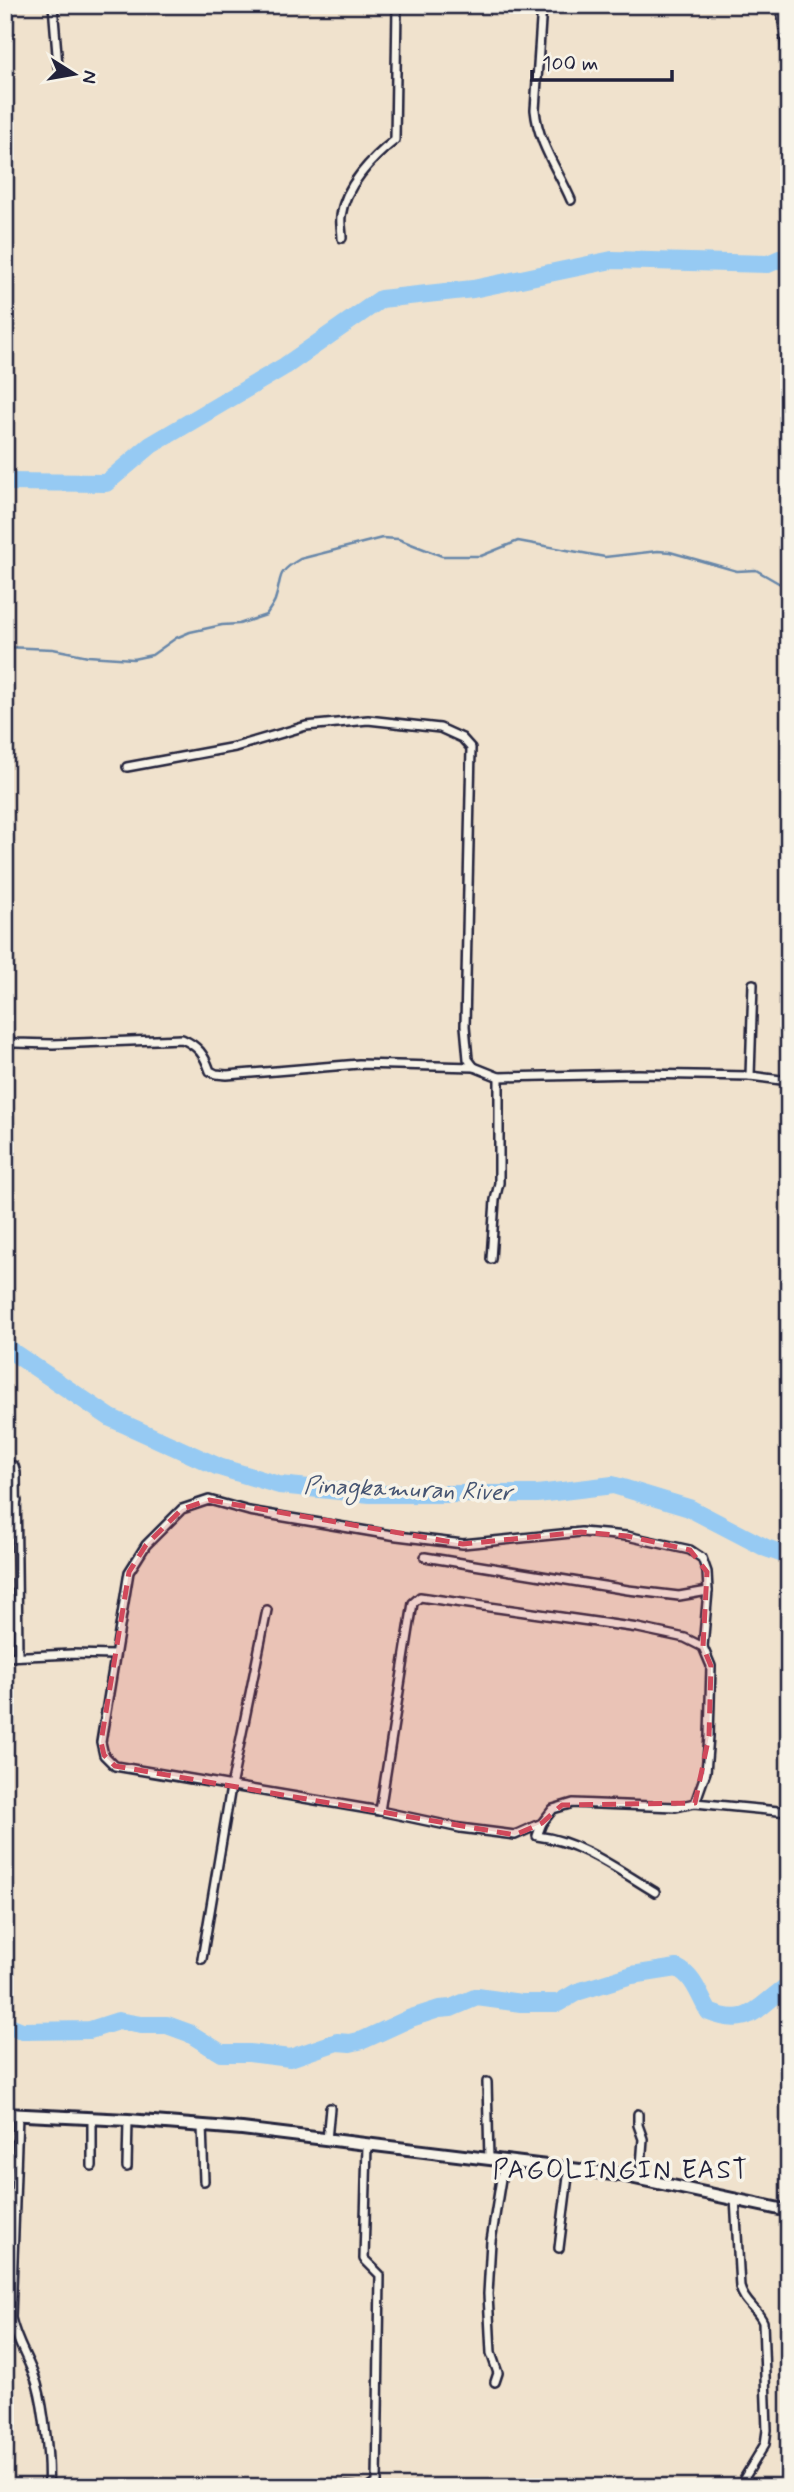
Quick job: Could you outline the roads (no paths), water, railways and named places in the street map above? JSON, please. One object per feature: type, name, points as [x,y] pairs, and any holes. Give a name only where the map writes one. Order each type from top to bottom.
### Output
[{"type":"street","points":[[53,5],[58,66]]},
{"type":"street","points":[[342,238],[341,215],[352,187],[381,151],[395,140],[397,5]]},
{"type":"street","points":[[542,5],[536,124],[545,151],[556,167],[571,200]]},
{"type":"street","points":[[781,5],[789,71]]},
{"type":"street","points":[[127,767],[235,747],[306,726],[368,720],[440,728],[462,738],[471,748],[465,1026],[468,1059],[474,1067]]},
{"type":"street","points":[[750,1076],[753,984]]},
{"type":"street","points":[[5,1039],[15,1043],[53,1044],[182,1039],[194,1044],[205,1055],[210,1071],[227,1075],[359,1064],[474,1067],[499,1077],[638,1074],[750,1076],[789,1081]]},
{"type":"street","points":[[491,1259],[495,1200],[499,1183],[499,1077]]},
{"type":"street","points":[[5,1464],[14,1466],[17,1501],[18,1656]]},
{"type":"street","points":[[5,1500],[17,1501]]},
{"type":"street","points":[[542,1823],[515,1835],[460,1828],[380,1811],[115,1766],[104,1755],[102,1742],[114,1655],[129,1572],[146,1545],[182,1509],[209,1500],[249,1511],[397,1536],[463,1544],[581,1532],[627,1536],[690,1550],[702,1558],[707,1572],[703,1647],[710,1666],[706,1772],[695,1803]]},
{"type":"street","points":[[425,1558],[679,1596],[708,1591]]},
{"type":"street","points":[[380,1811],[413,1603],[420,1597],[638,1628],[685,1639],[703,1647]]},
{"type":"street","points":[[202,1959],[231,1787],[267,1610]]},
{"type":"street","points":[[5,1657],[114,1655]]},
{"type":"street","points":[[655,1892],[580,1848],[563,1841],[537,1836],[542,1823],[553,1809],[573,1803],[676,1807],[695,1803],[789,1812]]},
{"type":"street","points":[[487,2082],[489,2159]]},
{"type":"street","points":[[327,2140],[330,2108]]},
{"type":"street","points":[[5,2114],[202,2126],[569,2168],[640,2179],[789,2211]]},
{"type":"street","points":[[638,2114],[638,2125],[643,2139],[640,2179]]},
{"type":"street","points":[[18,2115],[11,2318],[14,2333],[36,2381],[43,2422],[48,2487]]},
{"type":"street","points":[[92,2118],[93,2166]]},
{"type":"street","points":[[127,2167],[128,2120]]},
{"type":"street","points":[[202,2126],[204,2181]]},
{"type":"street","points":[[367,2145],[365,2259],[380,2275],[377,2483],[370,2487]]},
{"type":"street","points":[[495,2382],[498,2373],[491,2353],[488,2294],[491,2241],[504,2161]]},
{"type":"street","points":[[559,2248],[569,2168]]},
{"type":"street","points":[[735,2198],[742,2298],[760,2314],[763,2322],[767,2430],[765,2444],[739,2487]]},
{"type":"street","points":[[300,2487],[354,2487]]},
{"type":"waterway","points":[[5,482],[106,483],[151,445],[285,366],[381,299],[473,289],[612,260],[768,264],[789,255]]},
{"type":"waterway","points":[[5,647],[53,649],[88,656],[133,659],[152,655],[176,638],[190,632],[239,624],[266,615],[275,600],[283,572],[300,559],[382,538],[398,539],[442,556],[481,556],[518,541],[605,557],[670,552],[737,571],[756,570],[789,589]]},
{"type":"waterway","name":"Pinagkamuran River","points":[[5,1347],[111,1418],[219,1467],[279,1485],[370,1494],[537,1494],[613,1485],[689,1508],[766,1548],[789,1556]]},
{"type":"waterway","points":[[5,2024],[22,2031],[90,2030],[118,2021],[141,2025],[167,2025],[189,2033],[221,2053],[290,2058],[337,2042],[363,2040],[411,2018],[451,2008],[477,1997],[521,2003],[558,2003],[577,1992],[632,1975],[677,1968],[692,1982],[709,2012],[735,2018],[753,2012],[789,1985]]},
{"type":"district","name":"PAGOLINGIN EAST","points":[[621,2171]]}]
